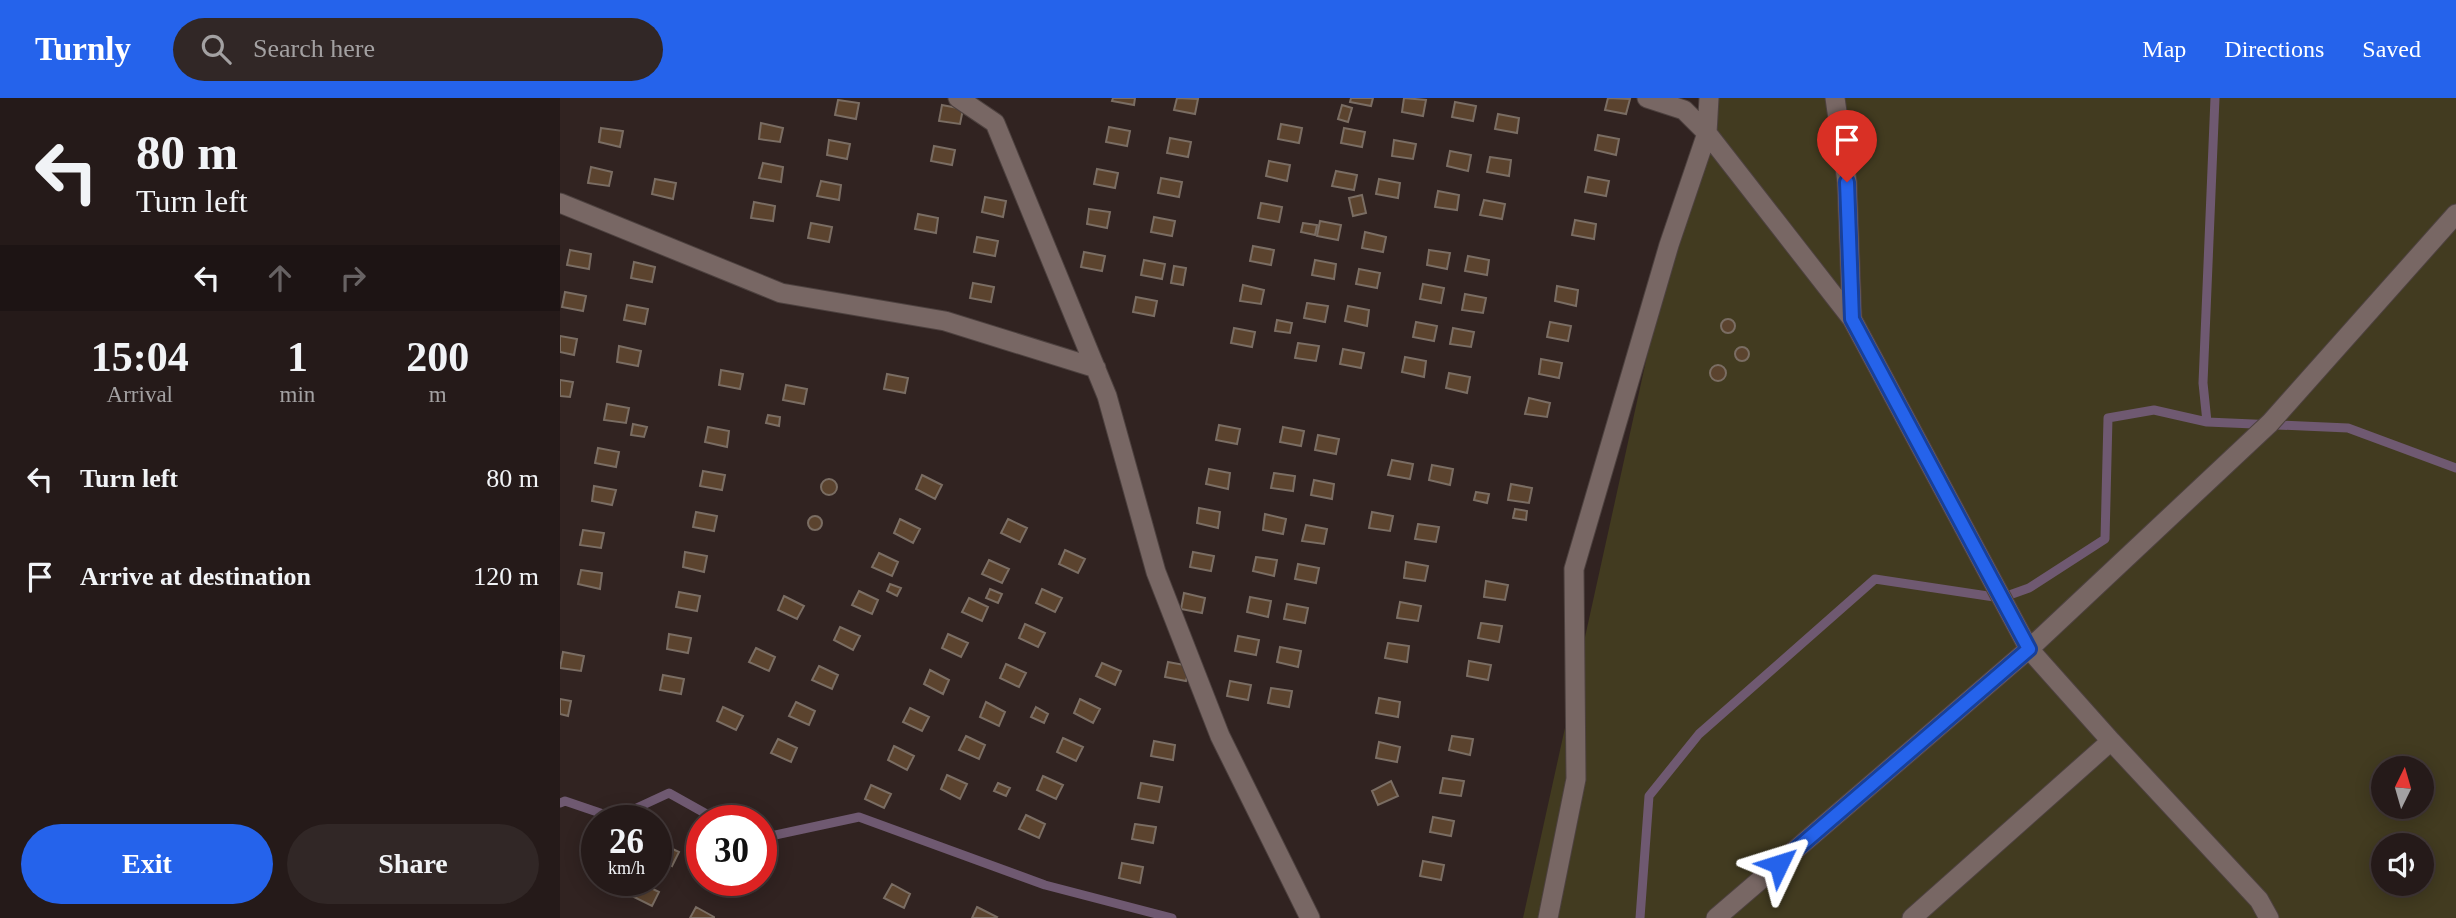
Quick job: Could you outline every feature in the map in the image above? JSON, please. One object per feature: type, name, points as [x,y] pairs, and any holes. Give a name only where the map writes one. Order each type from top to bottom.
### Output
[{"type":"street","points":[[958,98],[995,123],[1107,396],[1161,584],[1220,736],[1310,918]]},
{"type":"street","points":[[1647,98],[1684,110],[1707,133],[1852,319],[2029,649],[2259,901],[2269,918]]},
{"type":"street","points":[[1548,918],[1576,779],[1574,569],[1669,245],[1707,133],[1709,98]]},
{"type":"street","points":[[1835,98],[1847,182],[1852,319]]},
{"type":"street","points":[[560,203],[781,293],[945,321],[1096,368]]},
{"type":"street","points":[[1716,918],[2029,649],[2270,424],[2456,214]]},
{"type":"street","points":[[1912,918],[2111,741]]},
{"type":"shaded area","points":[[1704,98],[2456,98],[2456,918],[1523,918]]},
{"type":"building","points":[[1113,98],[1135,98],[1134,105],[1112,101]]},
{"type":"building","points":[[1177,98],[1198,99],[1195,114],[1174,110]]},
{"type":"building","points":[[1351,98],[1373,98],[1371,106],[1350,102]]},
{"type":"building","points":[[1404,98],[1426,100],[1423,116],[1402,112]]},
{"type":"building","points":[[1608,98],[1630,99],[1626,114],[1605,110]]},
{"type":"building","points":[[838,100],[859,103],[856,119],[835,115]]},
{"type":"building","points":[[1455,102],[1476,106],[1473,121],[1452,117]]},
{"type":"building","points":[[942,105],[963,109],[960,124],[939,121]]},
{"type":"building","points":[[1342,105],[1352,108],[1348,122],[1338,119]]},
{"type":"building","points":[[1498,114],[1519,118],[1517,133],[1495,129]]},
{"type":"building","points":[[761,123],[783,128],[780,142],[759,139]]},
{"type":"building","points":[[1281,124],[1302,128],[1299,143],[1278,139]]},
{"type":"building","points":[[1109,127],[1130,131],[1127,146],[1106,142]]},
{"type":"building","points":[[601,128],[623,131],[620,147],[599,142]]},
{"type":"building","points":[[1344,128],[1365,132],[1362,147],[1341,143]]},
{"type":"building","points":[[1598,135],[1619,139],[1616,155],[1595,150]]},
{"type":"building","points":[[1170,138],[1191,142],[1188,157],[1167,153]]},
{"type":"building","points":[[829,140],[850,144],[847,159],[827,155]]},
{"type":"building","points":[[1394,140],[1416,144],[1413,159],[1392,156]]},
{"type":"building","points":[[934,146],[955,150],[952,165],[931,161]]},
{"type":"building","points":[[1450,151],[1471,155],[1468,171],[1447,166]]},
{"type":"building","points":[[1490,157],[1511,160],[1509,176],[1487,172]]},
{"type":"building","points":[[1269,161],[1290,165],[1287,181],[1266,176]]},
{"type":"building","points":[[763,163],[783,167],[781,182],[759,178]]},
{"type":"building","points":[[591,167],[612,172],[609,186],[588,183]]},
{"type":"building","points":[[1097,169],[1118,173],[1115,188],[1094,184]]},
{"type":"building","points":[[1336,171],[1357,175],[1354,190],[1332,186]]},
{"type":"building","points":[[1588,177],[1609,181],[1606,196],[1585,192]]},
{"type":"building","points":[[1161,178],[1182,182],[1179,197],[1158,193]]},
{"type":"building","points":[[655,179],[676,183],[673,199],[652,194]]},
{"type":"building","points":[[1379,179],[1400,183],[1398,198],[1376,194]]},
{"type":"building","points":[[821,181],[841,185],[839,200],[817,196]]},
{"type":"building","points":[[1438,191],[1459,195],[1457,210],[1435,207]]},
{"type":"building","points":[[1362,195],[1366,213],[1353,216],[1349,198]]},
{"type":"building","points":[[985,197],[1006,201],[1003,217],[982,212]]},
{"type":"building","points":[[1484,200],[1505,204],[1502,219],[1480,215]]},
{"type":"building","points":[[754,202],[775,206],[773,221],[751,218]]},
{"type":"building","points":[[1261,203],[1282,207],[1279,222],[1258,218]]},
{"type":"building","points":[[1089,209],[1110,212],[1107,228],[1087,224]]},
{"type":"building","points":[[918,214],[938,218],[936,233],[915,229]]},
{"type":"building","points":[[1154,217],[1175,221],[1172,236],[1151,232]]},
{"type":"building","points":[[1575,220],[1596,224],[1594,239],[1572,235]]},
{"type":"building","points":[[1320,221],[1341,225],[1338,240],[1317,236]]},
{"type":"building","points":[[811,223],[832,227],[829,242],[808,238]]},
{"type":"building","points":[[1303,223],[1317,225],[1315,235],[1301,232]]},
{"type":"building","points":[[1365,232],[1386,237],[1383,252],[1362,248]]},
{"type":"building","points":[[977,237],[998,241],[995,256],[974,252]]},
{"type":"building","points":[[1253,246],[1274,250],[1271,265],[1250,261]]},
{"type":"building","points":[[570,250],[591,254],[589,269],[567,265]]},
{"type":"building","points":[[1429,250],[1450,253],[1447,269],[1427,265]]},
{"type":"building","points":[[1084,252],[1105,256],[1102,271],[1081,267]]},
{"type":"building","points":[[1468,256],[1489,260],[1487,275],[1465,271]]},
{"type":"building","points":[[1144,260],[1165,264],[1162,279],[1141,275]]},
{"type":"building","points":[[1315,260],[1336,264],[1334,279],[1312,275]]},
{"type":"building","points":[[634,262],[655,267],[652,282],[631,278]]},
{"type":"building","points":[[1174,266],[1186,268],[1183,285],[1171,283]]},
{"type":"building","points":[[1359,269],[1380,273],[1377,288],[1356,284]]},
{"type":"building","points":[[973,283],[994,287],[991,302],[970,298]]},
{"type":"building","points":[[1423,284],[1444,288],[1441,303],[1420,299]]},
{"type":"building","points":[[1243,285],[1264,290],[1261,304],[1240,301]]},
{"type":"building","points":[[1557,286],[1578,290],[1576,306],[1555,301]]},
{"type":"building","points":[[565,292],[586,296],[583,311],[562,307]]},
{"type":"building","points":[[1465,294],[1486,298],[1483,313],[1462,310]]},
{"type":"building","points":[[1136,297],[1157,301],[1154,316],[1133,312]]},
{"type":"building","points":[[1307,303],[1328,306],[1325,322],[1304,318]]},
{"type":"building","points":[[627,305],[648,309],[645,324],[624,320]]},
{"type":"building","points":[[1348,306],[1369,310],[1367,326],[1345,321]]},
{"type":"building","points":[[1728,319],[1733,321],[1733,331],[1728,333],[1723,331],[1721,326],[1723,321]]},
{"type":"building","points":[[1277,320],[1292,323],[1290,333],[1275,331]]},
{"type":"building","points":[[1416,322],[1437,326],[1434,341],[1413,337]]},
{"type":"building","points":[[1550,322],[1571,326],[1568,341],[1547,337]]},
{"type":"building","points":[[1234,328],[1255,332],[1252,347],[1231,343]]},
{"type":"building","points":[[1453,328],[1474,332],[1471,347],[1450,344]]},
{"type":"building","points":[[560,336],[577,339],[574,355],[560,352]]},
{"type":"building","points":[[1298,343],[1319,346],[1316,361],[1295,358]]},
{"type":"building","points":[[619,346],[641,351],[638,366],[617,362]]},
{"type":"building","points":[[1742,347],[1747,349],[1747,359],[1742,361],[1737,359],[1735,354],[1737,349]]},
{"type":"building","points":[[1343,349],[1364,353],[1361,368],[1340,364]]},
{"type":"building","points":[[1405,357],[1426,361],[1424,377],[1402,372]]},
{"type":"building","points":[[1541,359],[1562,363],[1559,378],[1539,374]]},
{"type":"building","points":[[1718,365],[1724,367],[1724,379],[1718,381],[1712,379],[1710,373],[1712,367]]},
{"type":"building","points":[[721,370],[743,374],[740,389],[719,385]]},
{"type":"building","points":[[1449,373],[1470,377],[1467,393],[1446,388]]},
{"type":"building","points":[[887,374],[908,378],[905,393],[884,389]]},
{"type":"building","points":[[560,380],[573,382],[570,397],[560,396]]},
{"type":"building","points":[[786,385],[807,389],[804,404],[783,400]]},
{"type":"building","points":[[1529,398],[1550,403],[1547,417],[1525,414]]},
{"type":"building","points":[[607,404],[629,408],[626,423],[604,420]]},
{"type":"building","points":[[768,415],[780,417],[779,426],[766,423]]},
{"type":"building","points":[[633,424],[647,427],[644,437],[631,435]]},
{"type":"building","points":[[1219,425],[1240,429],[1237,444],[1216,440]]},
{"type":"building","points":[[708,427],[729,431],[727,447],[705,442]]},
{"type":"building","points":[[1283,427],[1304,431],[1301,446],[1280,442]]},
{"type":"building","points":[[1318,435],[1339,439],[1336,454],[1315,450]]},
{"type":"building","points":[[598,448],[619,452],[616,467],[595,463]]},
{"type":"building","points":[[1392,460],[1413,464],[1410,479],[1388,475]]},
{"type":"building","points":[[1432,465],[1453,469],[1450,485],[1429,480]]},
{"type":"building","points":[[1209,469],[1230,473],[1228,489],[1206,484]]},
{"type":"building","points":[[703,471],[725,475],[722,490],[700,486]]},
{"type":"building","points":[[1274,473],[1295,476],[1293,491],[1271,488]]},
{"type":"building","points":[[922,475],[942,485],[935,499],[916,489]]},
{"type":"building","points":[[829,479],[837,487],[829,495],[821,487]]},
{"type":"building","points":[[1314,480],[1334,484],[1332,499],[1311,495]]},
{"type":"building","points":[[1511,484],[1532,488],[1529,503],[1508,500]]},
{"type":"building","points":[[594,486],[616,490],[612,505],[592,501]]},
{"type":"building","points":[[1476,492],[1489,494],[1487,503],[1474,500]]},
{"type":"building","points":[[1199,508],[1220,512],[1218,528],[1197,523]]},
{"type":"building","points":[[1515,509],[1527,511],[1526,520],[1513,518]]},
{"type":"building","points":[[696,512],[717,516],[714,531],[693,527]]},
{"type":"building","points":[[1372,512],[1393,516],[1390,531],[1369,528]]},
{"type":"building","points":[[1265,514],[1286,519],[1283,534],[1263,530]]},
{"type":"building","points":[[812,516],[818,516],[822,523],[818,530],[812,530],[808,526],[808,520]]},
{"type":"building","points":[[900,519],[920,529],[913,543],[894,533]]},
{"type":"building","points":[[1008,519],[1027,528],[1020,542],[1001,533]]},
{"type":"building","points":[[1418,524],[1439,527],[1436,542],[1415,539]]},
{"type":"building","points":[[1306,525],[1327,529],[1324,544],[1302,541]]},
{"type":"building","points":[[583,530],[604,533],[601,548],[580,545]]},
{"type":"building","points":[[1065,550],[1085,559],[1078,573],[1059,564]]},
{"type":"building","points":[[685,552],[707,556],[704,572],[683,567]]},
{"type":"building","points":[[1193,552],[1214,556],[1211,571],[1190,567]]},
{"type":"building","points":[[879,553],[898,562],[892,576],[872,567]]},
{"type":"building","points":[[1256,557],[1277,560],[1274,576],[1253,571]]},
{"type":"building","points":[[989,560],[1009,569],[1002,583],[982,574]]},
{"type":"building","points":[[1406,562],[1428,566],[1425,581],[1404,578]]},
{"type":"building","points":[[1298,564],[1319,568],[1316,583],[1295,579]]},
{"type":"building","points":[[581,570],[602,573],[600,589],[578,584]]},
{"type":"building","points":[[1486,581],[1508,585],[1505,600],[1484,597]]},
{"type":"building","points":[[890,584],[901,588],[897,596],[887,591]]},
{"type":"building","points":[[990,589],[1002,594],[998,603],[986,598]]},
{"type":"building","points":[[1042,589],[1062,598],[1055,612],[1036,603]]},
{"type":"building","points":[[859,591],[878,600],[872,614],[852,605]]},
{"type":"building","points":[[679,592],[700,596],[697,611],[676,607]]},
{"type":"building","points":[[1184,593],[1205,598],[1202,613],[1181,609]]},
{"type":"building","points":[[784,596],[804,606],[797,619],[778,610]]},
{"type":"building","points":[[1250,597],[1271,601],[1268,617],[1247,612]]},
{"type":"building","points":[[969,598],[988,607],[982,621],[962,612]]},
{"type":"building","points":[[1400,602],[1421,606],[1418,621],[1397,618]]},
{"type":"building","points":[[1287,604],[1308,608],[1305,623],[1284,619]]},
{"type":"building","points":[[1481,623],[1502,626],[1499,642],[1478,638]]},
{"type":"building","points":[[1025,624],[1045,633],[1038,647],[1019,638]]},
{"type":"building","points":[[840,627],[860,636],[853,650],[834,640]]},
{"type":"building","points":[[669,634],[691,638],[688,653],[667,649]]},
{"type":"building","points":[[948,634],[968,643],[961,657],[942,648]]},
{"type":"building","points":[[1238,636],[1259,640],[1256,655],[1235,651]]},
{"type":"building","points":[[1388,643],[1409,646],[1407,662],[1385,658]]},
{"type":"building","points":[[1280,647],[1301,651],[1298,667],[1277,662]]},
{"type":"building","points":[[756,648],[775,657],[769,671],[749,662]]},
{"type":"building","points":[[563,652],[584,656],[581,671],[560,668]]},
{"type":"building","points":[[1469,661],[1491,665],[1488,680],[1467,676]]},
{"type":"building","points":[[1168,662],[1190,666],[1186,681],[1165,677]]},
{"type":"building","points":[[1102,663],[1121,671],[1115,685],[1096,676]]},
{"type":"building","points":[[1006,664],[1026,673],[1019,687],[1000,678]]},
{"type":"building","points":[[819,666],[838,675],[832,689],[812,680]]},
{"type":"building","points":[[930,670],[949,680],[943,694],[924,684]]},
{"type":"building","points":[[663,675],[684,679],[681,694],[660,690]]},
{"type":"building","points":[[1230,681],[1251,685],[1248,700],[1227,696]]},
{"type":"building","points":[[1271,688],[1292,691],[1289,707],[1268,703]]},
{"type":"building","points":[[1379,698],[1400,702],[1398,717],[1376,713]]},
{"type":"building","points":[[560,699],[571,701],[568,716],[560,714]]},
{"type":"building","points":[[1080,699],[1100,709],[1093,723],[1074,713]]},
{"type":"building","points":[[796,702],[815,711],[809,725],[789,716]]},
{"type":"building","points":[[986,702],[1005,712],[999,726],[980,717]]},
{"type":"building","points":[[723,707],[743,716],[736,730],[717,721]]},
{"type":"building","points":[[1036,707],[1048,714],[1044,723],[1031,717]]},
{"type":"building","points":[[910,708],[929,717],[922,731],[903,722]]},
{"type":"building","points":[[966,736],[985,745],[979,759],[959,750]]},
{"type":"building","points":[[1452,736],[1473,739],[1470,755],[1449,750]]},
{"type":"building","points":[[1063,738],[1083,747],[1076,761],[1057,752]]},
{"type":"building","points":[[778,739],[797,748],[791,762],[771,753]]},
{"type":"building","points":[[1154,741],[1175,745],[1173,760],[1151,756]]},
{"type":"building","points":[[1379,742],[1400,747],[1397,762],[1376,758]]},
{"type":"building","points":[[894,746],[914,756],[907,770],[888,760]]},
{"type":"building","points":[[947,775],[967,784],[960,799],[941,789]]},
{"type":"building","points":[[1043,776],[1063,785],[1056,799],[1037,790]]},
{"type":"building","points":[[1443,778],[1464,781],[1461,796],[1440,793]]},
{"type":"building","points":[[1391,781],[1398,796],[1378,805],[1372,791]]},
{"type":"building","points":[[998,783],[1010,788],[1006,796],[994,791]]},
{"type":"building","points":[[1141,783],[1162,787],[1159,802],[1138,798]]},
{"type":"building","points":[[871,785],[891,794],[884,808],[865,799]]},
{"type":"building","points":[[1026,815],[1045,824],[1039,838],[1019,829]]},
{"type":"building","points":[[1433,817],[1454,821],[1451,836],[1430,832]]},
{"type":"building","points":[[1135,824],[1156,827],[1153,843],[1132,839]]},
{"type":"building","points":[[672,849],[679,852],[672,866]]},
{"type":"building","points":[[1423,861],[1444,865],[1441,880],[1420,876]]},
{"type":"building","points":[[1122,863],[1143,867],[1140,883],[1119,878]]},
{"type":"building","points":[[892,884],[910,894],[904,908],[884,898]]},
{"type":"building","points":[[632,896],[657,896],[652,906]]},
{"type":"building","points":[[696,907],[714,917],[714,918],[690,918]]},
{"type":"building","points":[[977,907],[997,917],[972,918]]},
{"type":"waterway","points":[[2215,98],[2203,383],[2207,422],[2348,428],[2456,468]]},
{"type":"waterway","points":[[1640,918],[1649,796],[1699,734],[1875,579],[2001,598],[2029,588],[2105,539],[2108,418],[2154,410],[2207,422]]},
{"type":"waterway","points":[[560,803],[565,801],[615,818],[669,793],[690,805]]},
{"type":"waterway","points":[[777,835],[859,817],[1045,885],[1172,918]]},
{"type":"route","points":[[1779,864],[2029,649],[1852,319],[1847,182]]}]
